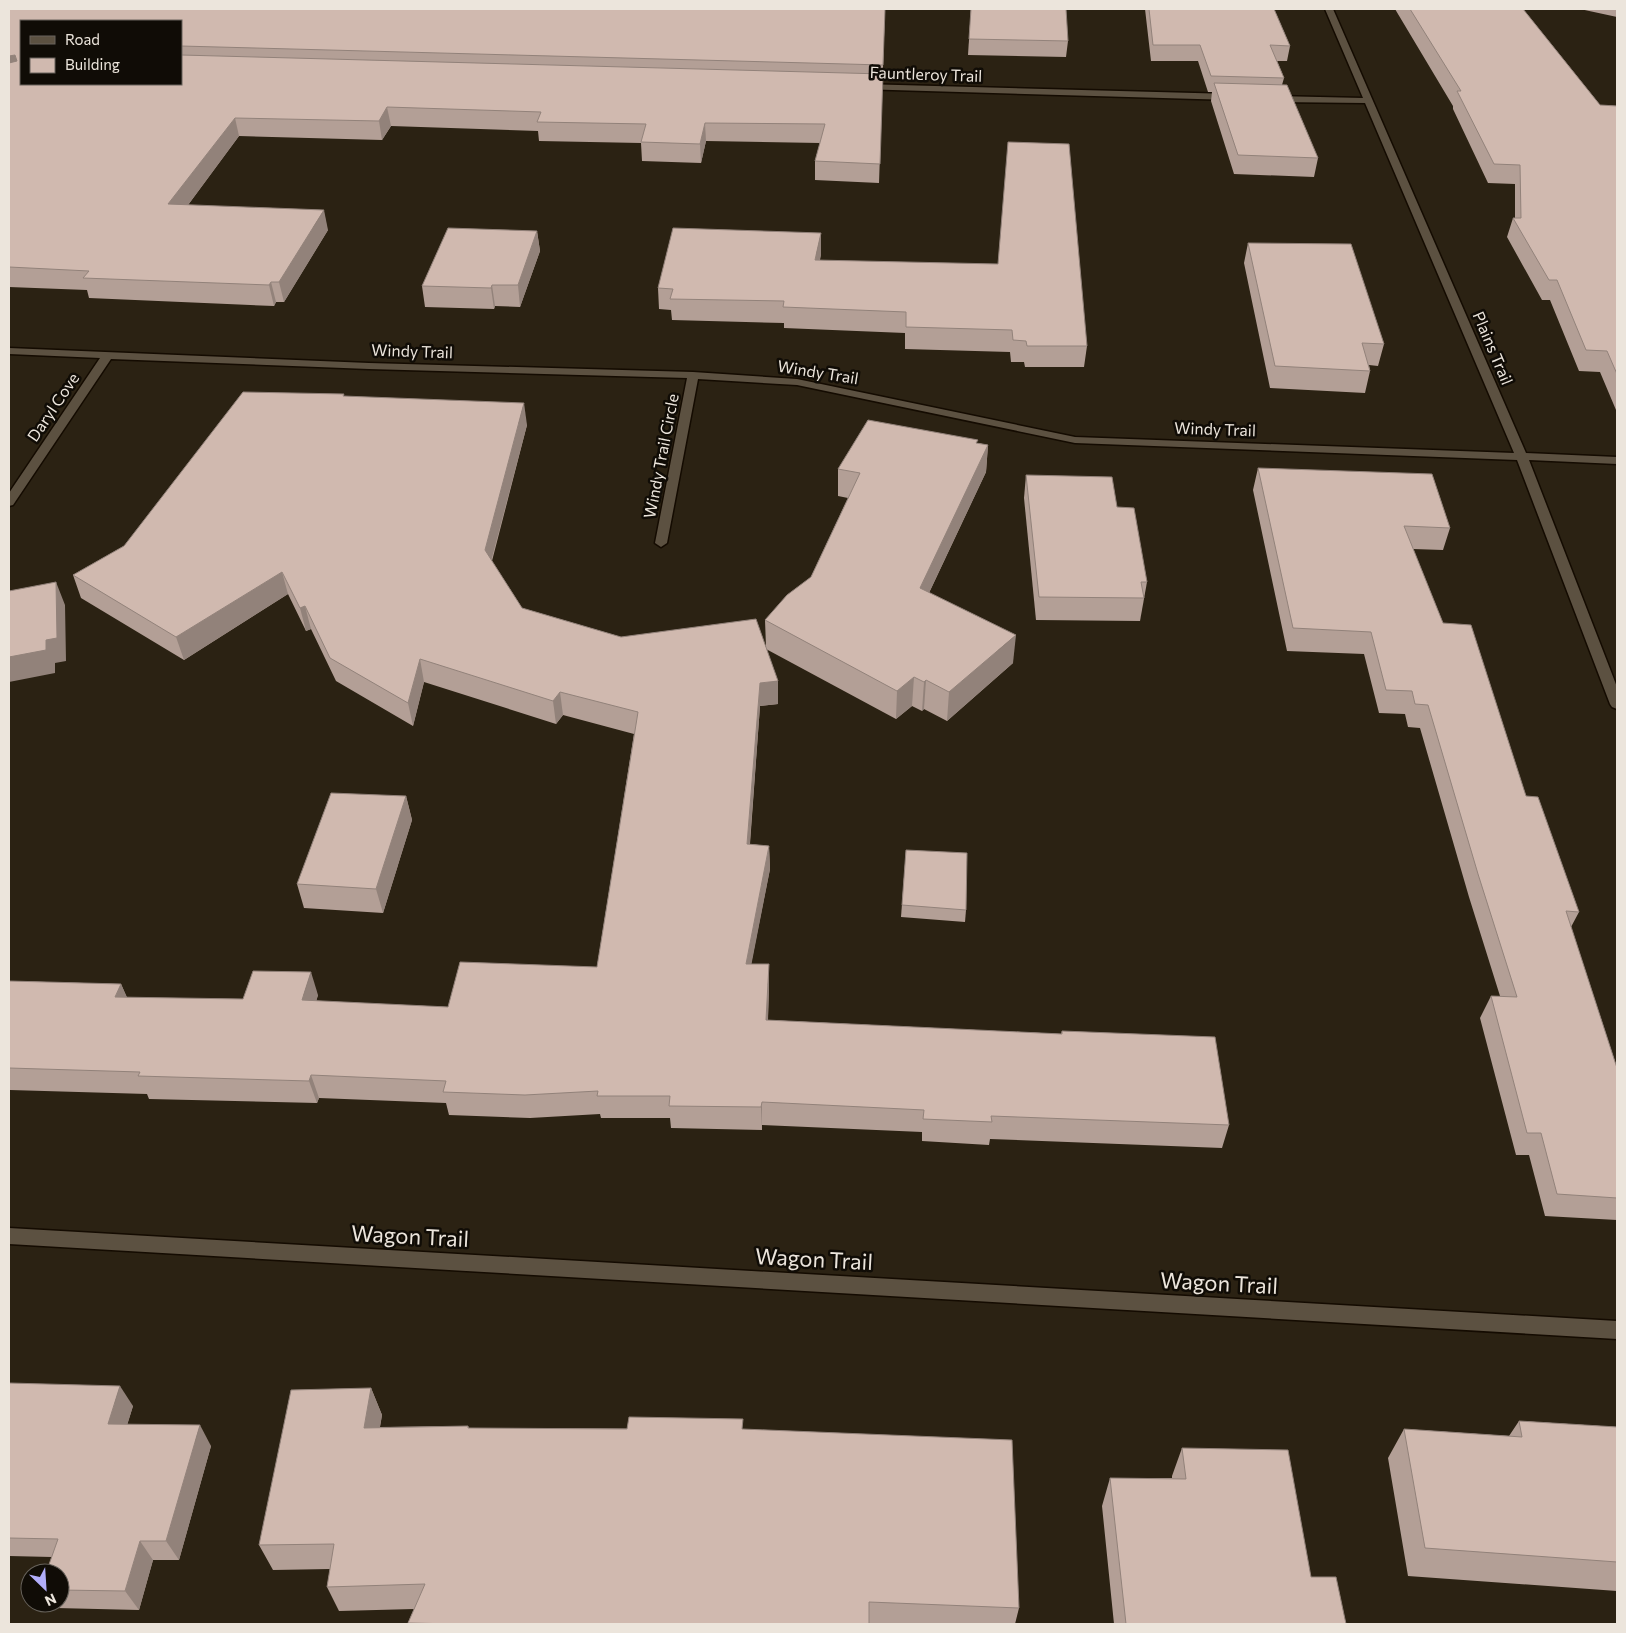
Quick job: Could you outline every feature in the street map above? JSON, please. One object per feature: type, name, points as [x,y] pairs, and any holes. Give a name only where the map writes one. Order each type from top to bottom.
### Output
[{"type":"street","name":"Plains Trail","points":[[1329,9],[1521,456],[1617,704]]},
{"type":"street","name":"Fauntleroy Trail","points":[[848,86],[1246,98]]},
{"type":"street","points":[[1266,98],[1370,101]]},
{"type":"street","name":"Windy Trail","points":[[9,351],[368,366],[693,375],[797,382],[1075,440],[1617,460]]},
{"type":"street","name":"Daryl Cove","points":[[9,502],[108,355]]},
{"type":"street","name":"Windy Trail Circle","points":[[661,543],[693,375]]},
{"type":"street","name":"Wagon Trail","points":[[9,1236],[1617,1330]]},
{"type":"building","points":[[9,9],[885,9],[883,65],[182,46],[182,20],[20,20],[20,85],[182,85],[182,55],[883,74],[880,164],[815,161],[825,124],[705,123],[700,144],[641,142],[646,124],[537,122],[541,112],[387,107],[379,121],[235,118],[168,204],[324,210],[279,282],[271,282],[269,285],[83,278],[89,271],[9,267],[9,63],[17,61],[15,55],[9,56]]},
{"type":"building","points":[[971,9],[1066,9],[1068,41],[969,39]]},
{"type":"building","points":[[1149,9],[1274,9],[1290,46],[1270,45],[1284,78],[1211,76],[1200,45],[1153,45]]},
{"type":"building","points":[[1410,9],[1523,9],[1600,105],[1617,106],[1617,374],[1607,351],[1586,350],[1557,280],[1549,280],[1513,218],[1521,218],[1520,165],[1494,164],[1457,91],[1461,91]]},
{"type":"building","points":[[1214,83],[1287,85],[1318,158],[1238,155]]},
{"type":"building","points":[[1008,142],[1069,144],[1087,346],[1027,346],[1026,341],[1013,340],[1012,330],[906,327],[906,312],[783,307],[784,301],[670,299],[673,289],[658,288],[673,228],[821,233],[815,260],[998,264]]},
{"type":"building","points":[[448,228],[537,231],[518,285],[492,285],[491,288],[422,286]]},
{"type":"building","points":[[1248,243],[1351,244],[1384,344],[1362,343],[1370,371],[1275,366]]},
{"type":"building","points":[[243,392],[344,394],[343,396],[524,403],[485,550],[522,608],[621,637],[756,619],[778,681],[760,683],[747,844],[769,846],[746,964],[769,964],[766,1020],[1062,1034],[1062,1031],[1215,1037],[1229,1125],[991,1116],[992,1122],[923,1119],[924,1110],[762,1102],[761,1107],[669,1106],[670,1096],[597,1096],[598,1091],[525,1095],[443,1092],[446,1081],[311,1075],[309,1081],[138,1076],[140,1072],[9,1068],[9,981],[121,984],[115,997],[243,999],[253,971],[311,972],[302,1000],[448,1007],[460,962],[597,967],[638,712],[560,692],[553,701],[420,659],[408,703],[330,658],[305,606],[300,608],[282,572],[176,637],[73,575],[124,546]]},
{"type":"building","points":[[868,420],[978,440],[976,443],[988,445],[920,588],[1016,635],[949,692],[926,680],[924,682],[914,677],[897,691],[765,620],[787,595],[811,577],[860,473],[838,469]]},
{"type":"building","points":[[1258,468],[1432,474],[1450,528],[1404,526],[1443,623],[1471,625],[1526,796],[1538,797],[1579,912],[1566,911],[1617,1068],[1617,1198],[1557,1194],[1541,1133],[1527,1133],[1491,996],[1517,997],[1428,705],[1415,704],[1412,691],[1386,690],[1371,632],[1293,628]]},
{"type":"building","points":[[1026,475],[1112,477],[1117,507],[1134,508],[1147,582],[1141,582],[1144,598],[1039,597]]},
{"type":"building","points":[[56,582],[57,638],[46,640],[46,650],[9,657],[9,591]]},
{"type":"building","points":[[331,793],[406,796],[376,889],[297,884]]},
{"type":"building","points":[[906,850],[967,853],[966,910],[902,905]]},
{"type":"building","points":[[9,1383],[120,1386],[108,1424],[200,1425],[166,1541],[140,1541],[125,1591],[70,1590],[70,1563],[50,1563],[58,1539],[9,1538]]},
{"type":"building","points":[[371,1388],[364,1428],[468,1426],[468,1428],[627,1429],[629,1417],[743,1419],[742,1429],[1012,1440],[1019,1608],[869,1602],[869,1624],[408,1623],[425,1584],[327,1587],[334,1544],[259,1545],[291,1390]]},
{"type":"building","points":[[1519,1421],[1617,1427],[1617,1562],[1425,1548],[1404,1429],[1522,1437]]},
{"type":"building","points":[[1182,1448],[1288,1450],[1311,1577],[1336,1577],[1346,1624],[1126,1624],[1110,1478],[1186,1479]]}]
